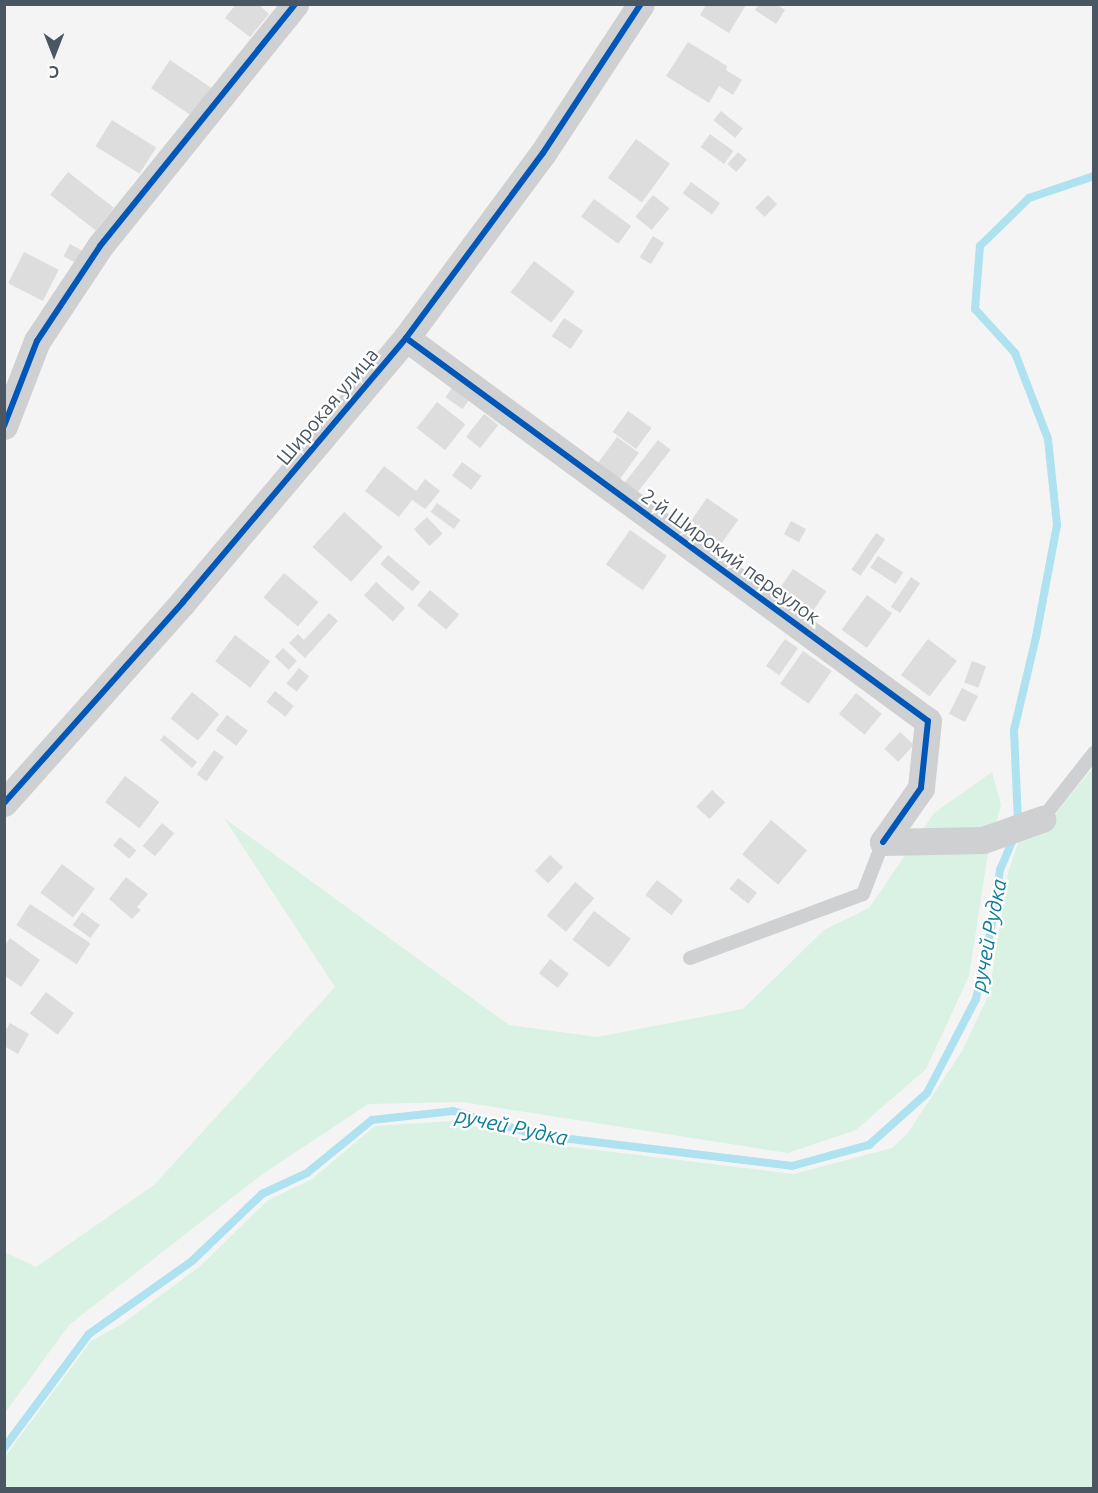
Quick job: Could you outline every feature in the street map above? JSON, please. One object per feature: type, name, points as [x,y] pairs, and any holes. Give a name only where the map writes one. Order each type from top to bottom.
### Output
[{"type":"street","points":[[4,426],[37,341],[100,246],[295,4]]},
{"type":"street","name":"Широкая улица","points":[[4,803],[183,602],[406,338],[543,153],[641,4]]},
{"type":"street","name":"2-й Широкий переулок","points":[[406,338],[928,721],[921,788],[883,842]]},
{"type":"street","points":[[883,842],[983,840],[1041,819]]},
{"type":"lane","points":[[1041,819],[1094,753]]},
{"type":"lane","points":[[690,958],[863,894],[883,842]]},
{"type":"green space","points":[[1093,768],[1093,1488],[5,1488],[4,1458],[91,1341],[122,1324],[199,1267],[267,1201],[312,1179],[375,1126],[452,1121],[538,1143],[794,1174],[892,1148],[907,1134],[962,1051],[989,994],[1008,873],[1019,840],[1042,830]]},
{"type":"green space","points":[[992,772],[1001,805],[988,853],[969,976],[926,1069],[856,1130],[788,1153],[462,1102],[368,1104],[261,1175],[69,1325],[5,1413],[5,1252],[36,1267],[154,1185],[335,987],[224,818],[509,1025],[597,1037],[743,1009],[824,930],[869,908],[934,813]]},
{"type":"building","points":[[236,4],[258,4],[269,14],[250,37],[225,18]]},
{"type":"building","points":[[759,4],[776,4],[785,10],[776,24],[755,10]]},
{"type":"building","points":[[706,5],[746,5],[729,33],[700,15]]},
{"type":"building","points":[[688,42],[727,66],[726,70],[742,80],[733,95],[719,86],[709,103],[666,76]]},
{"type":"building","points":[[170,60],[211,88],[192,116],[151,88]]},
{"type":"building","points":[[721,111],[743,129],[735,138],[713,120]]},
{"type":"building","points":[[112,120],[156,148],[140,174],[96,146]]},
{"type":"building","points":[[710,134],[733,151],[724,164],[701,147]]},
{"type":"building","points":[[636,139],[670,164],[642,203],[608,178]]},
{"type":"building","points":[[738,152],[747,160],[736,172],[727,164]]},
{"type":"building","points":[[68,172],[114,208],[96,231],[50,195]]},
{"type":"building","points":[[691,182],[720,203],[712,214],[683,193]]},
{"type":"building","points":[[653,195],[669,208],[652,230],[635,217]]},
{"type":"building","points":[[768,195],[777,204],[764,217],[755,208]]},
{"type":"building","points":[[594,199],[631,226],[618,244],[581,217]]},
{"type":"building","points":[[653,236],[664,243],[651,264],[640,257]]},
{"type":"building","points":[[70,244],[85,252],[78,264],[63,256]]},
{"type":"building","points":[[24,252],[59,270],[43,301],[8,283]]},
{"type":"building","points":[[534,261],[575,292],[551,323],[511,292]]},
{"type":"building","points":[[564,318],[583,331],[571,349],[552,336]]},
{"type":"building","points":[[454,385],[471,397],[463,409],[445,397]]},
{"type":"building","points":[[437,402],[465,424],[445,450],[417,428]]},
{"type":"building","points":[[628,411],[651,428],[636,449],[613,432]]},
{"type":"building","points":[[484,414],[498,425],[480,448],[466,437]]},
{"type":"building","points":[[617,437],[639,453],[619,480],[597,465]]},
{"type":"building","points":[[658,440],[671,450],[636,494],[624,484]]},
{"type":"building","points":[[462,462],[481,476],[471,490],[452,476]]},
{"type":"building","points":[[384,466],[416,491],[425,479],[440,491],[425,509],[412,500],[399,517],[365,491]]},
{"type":"building","points":[[707,498],[738,520],[719,547],[688,525]]},
{"type":"building","points":[[437,503],[460,520],[454,529],[431,512]]},
{"type":"building","points":[[344,512],[383,547],[351,582],[313,547]]},
{"type":"building","points":[[427,517],[443,534],[430,546],[414,529]]},
{"type":"building","points":[[791,521],[806,529],[799,542],[784,534]]},
{"type":"building","points":[[630,530],[667,556],[643,590],[606,564]]},
{"type":"building","points":[[876,533],[885,539],[861,576],[851,569]]},
{"type":"building","points":[[388,555],[420,582],[412,591],[380,564]]},
{"type":"building","points":[[878,556],[903,572],[896,584],[870,568]]},
{"type":"building","points":[[793,569],[826,591],[812,613],[778,591]]},
{"type":"building","points":[[284,573],[318,602],[298,626],[263,598]]},
{"type":"building","points":[[911,577],[920,583],[900,613],[891,607]]},
{"type":"building","points":[[376,582],[405,608],[393,621],[364,595]]},
{"type":"building","points":[[430,590],[459,614],[446,630],[417,605]]},
{"type":"building","points":[[867,595],[892,613],[867,648],[842,630]]},
{"type":"building","points":[[329,613],[338,621],[305,658],[289,643],[298,634],[304,640]]},
{"type":"building","points":[[235,635],[270,661],[250,688],[215,661]]},
{"type":"building","points":[[785,639],[798,648],[779,675],[766,666]]},
{"type":"building","points":[[928,639],[957,661],[930,697],[901,675]]},
{"type":"building","points":[[283,648],[297,661],[289,670],[275,657]]},
{"type":"building","points":[[803,651],[832,671],[809,704],[780,684]]},
{"type":"building","points":[[972,661],[986,666],[978,688],[964,683]]},
{"type":"building","points":[[299,668],[309,676],[297,692],[286,684]]},
{"type":"building","points":[[962,688],[978,696],[965,722],[949,714]]},
{"type":"building","points":[[275,691],[294,706],[285,717],[266,702]]},
{"type":"building","points":[[192,692],[219,714],[198,740],[171,718]]},
{"type":"building","points":[[856,693],[882,714],[865,735],[839,714]]},
{"type":"building","points":[[227,715],[248,731],[236,746],[216,730]]},
{"type":"building","points":[[900,732],[914,745],[898,762],[884,749]]},
{"type":"building","points":[[164,735],[197,762],[192,768],[160,740]]},
{"type":"building","points":[[214,750],[224,757],[207,781],[197,775]]},
{"type":"building","points":[[125,776],[159,802],[139,828],[105,802]]},
{"type":"building","points":[[712,790],[725,802],[709,819],[696,807]]},
{"type":"building","points":[[771,820],[807,850],[778,885],[742,854]]},
{"type":"building","points":[[162,823],[174,833],[155,856],[143,846]]},
{"type":"building","points":[[120,837],[136,850],[129,859],[113,846]]},
{"type":"building","points":[[550,855],[563,867],[548,883],[535,871]]},
{"type":"building","points":[[62,864],[95,889],[73,917],[40,893]]},
{"type":"building","points":[[126,877],[148,894],[137,907],[141,910],[132,919],[109,899]]},
{"type":"building","points":[[738,878],[757,893],[748,904],[729,889]]},
{"type":"building","points":[[657,880],[683,900],[671,915],[645,895]]},
{"type":"building","points":[[575,882],[594,898],[566,932],[547,916]]},
{"type":"building","points":[[30,904],[90,943],[77,964],[16,925]]},
{"type":"building","points":[[594,911],[631,939],[609,967],[572,940]]},
{"type":"building","points":[[82,912],[100,925],[90,938],[73,925]]},
{"type":"building","points":[[10,938],[40,960],[21,987],[4,975],[4,946]]},
{"type":"building","points":[[550,959],[569,974],[558,988],[539,973]]},
{"type":"building","points":[[46,992],[74,1013],[58,1035],[30,1014]]},
{"type":"building","points":[[10,1023],[29,1034],[18,1054],[4,1046],[4,1033]]},
{"type":"waterway","name":"ручей Рудка","points":[[1018,822],[1014,730],[1036,637],[1057,525],[1048,439],[1015,353],[975,309],[980,246],[1029,198],[1094,176]]},
{"type":"waterway","name":"ручей Рудка","points":[[4,1448],[89,1334],[192,1261],[262,1194],[307,1173],[372,1120],[453,1111],[537,1135],[792,1166],[869,1145],[927,1093],[976,999],[991,929],[1000,870],[1015,834]]},
{"type":"cycle path","points":[[4,426],[37,341],[100,246],[295,4]]},
{"type":"cycle path","points":[[4,803],[183,602],[406,338],[543,153],[641,4]]},
{"type":"cycle path","points":[[406,338],[928,721],[921,788],[883,842]]}]
